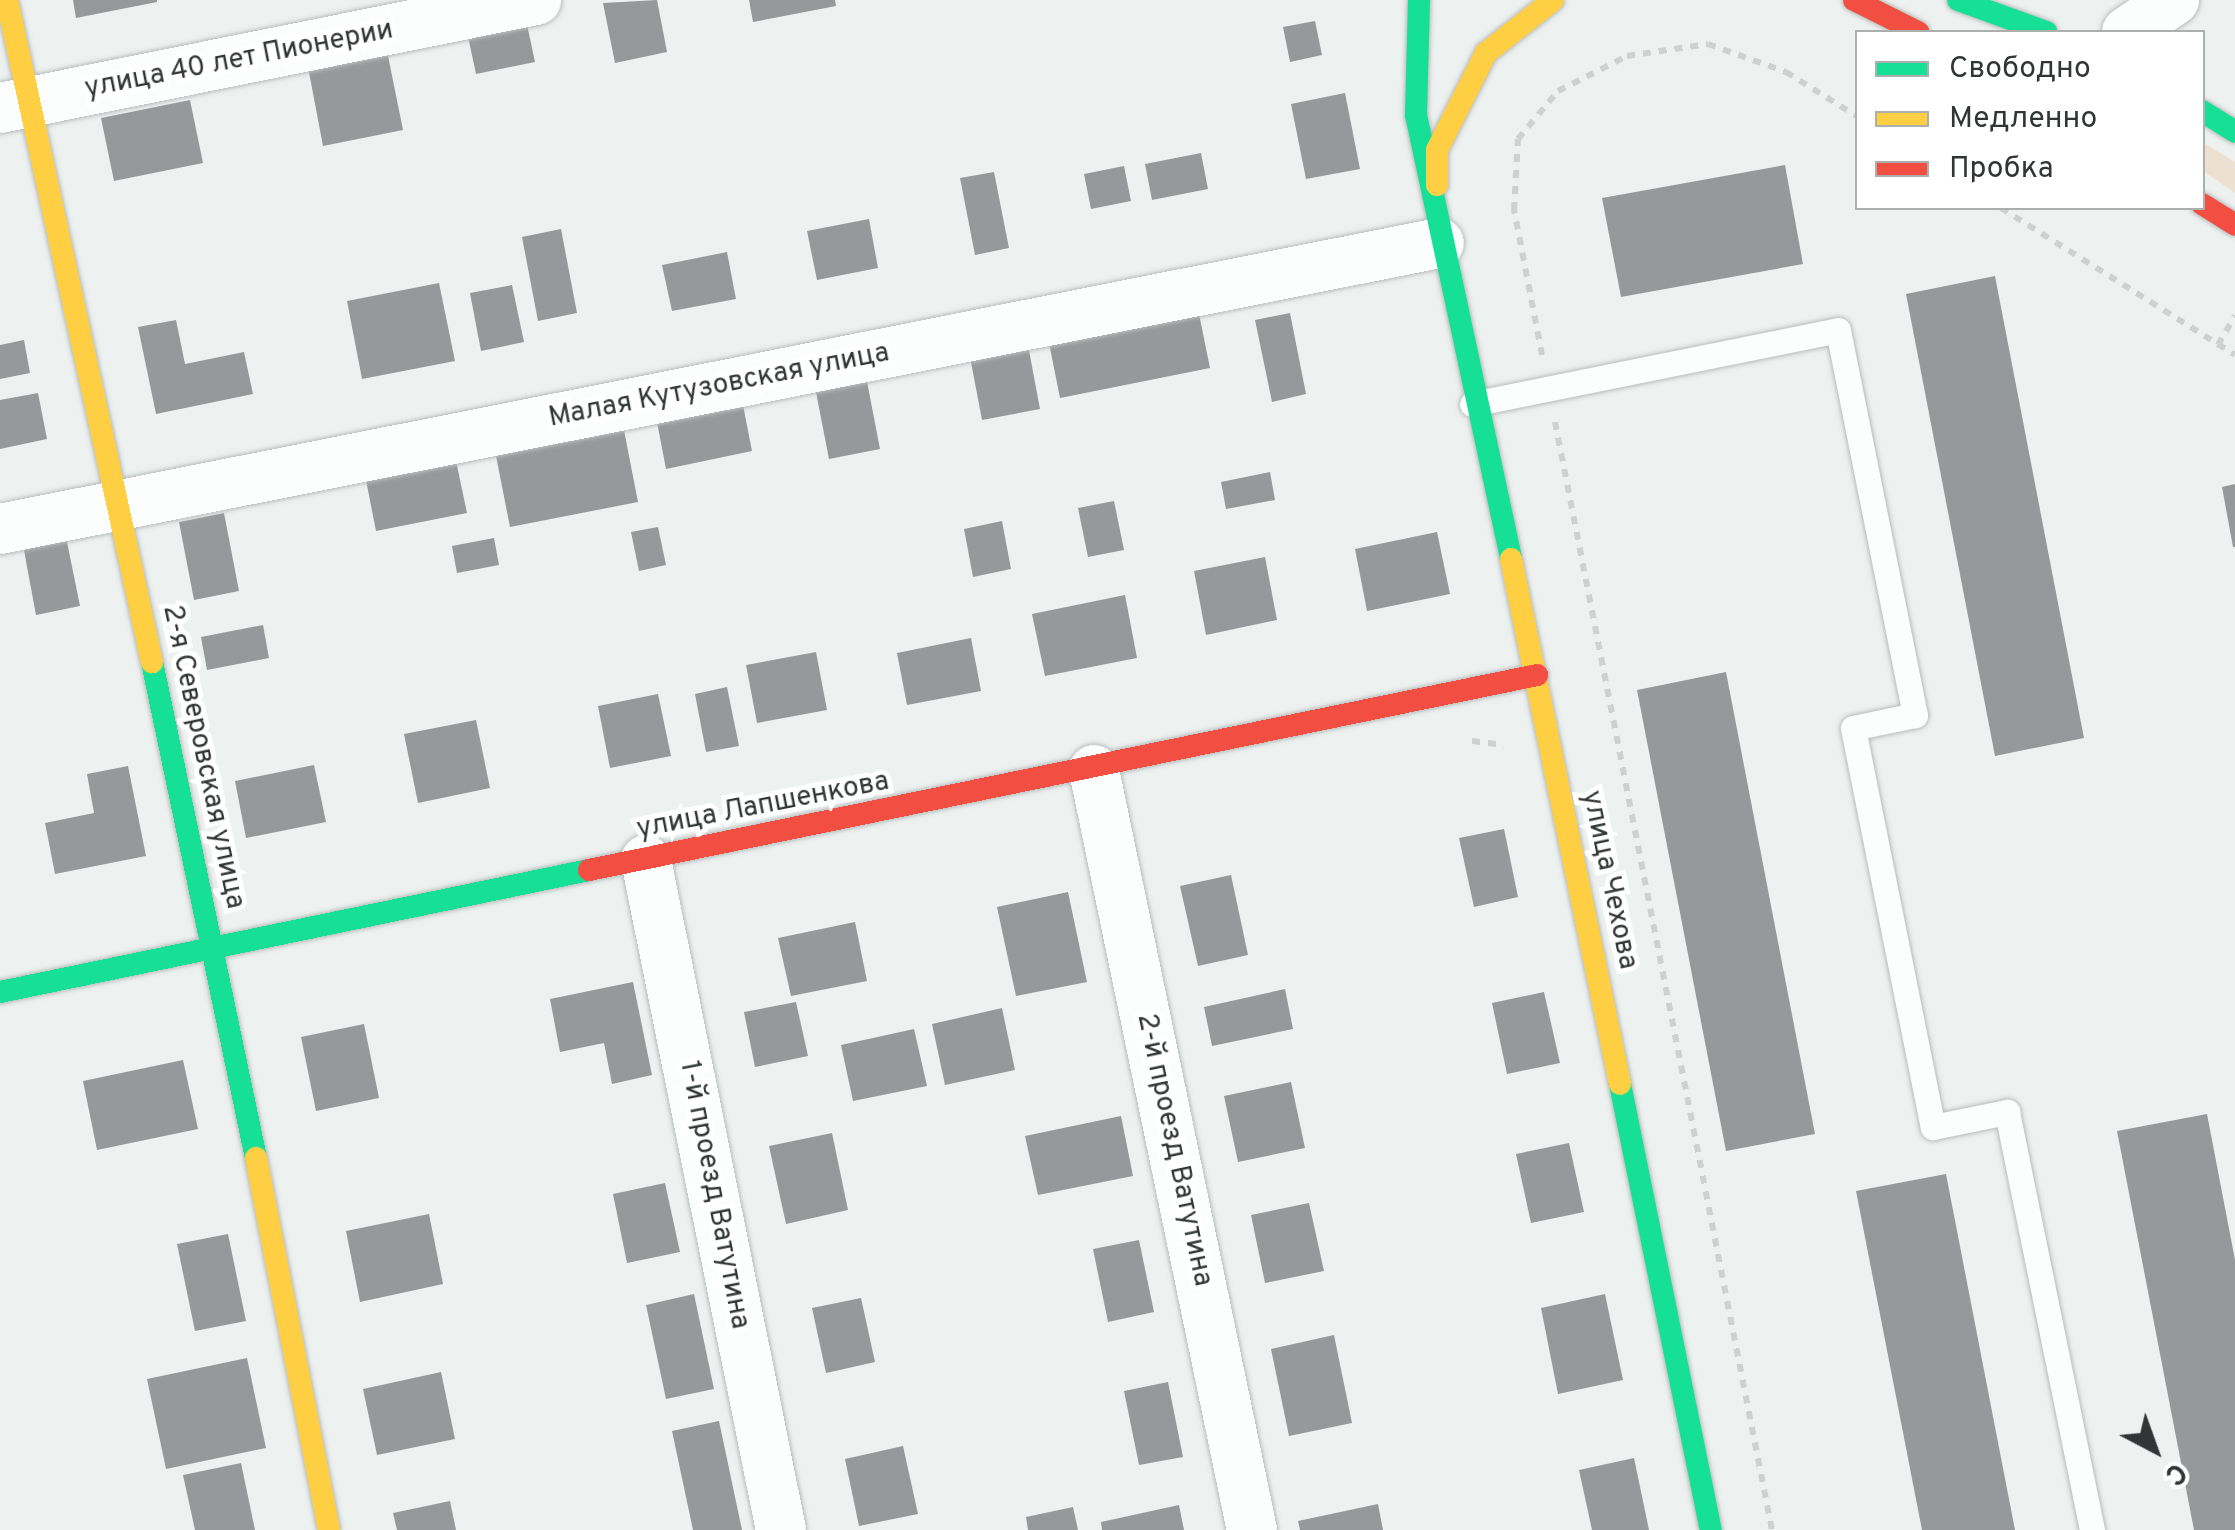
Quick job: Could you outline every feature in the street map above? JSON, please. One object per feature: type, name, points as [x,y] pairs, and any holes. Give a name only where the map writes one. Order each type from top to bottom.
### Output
[{"type":"street","name":"2-я Северовская улица","points":[[6,0],[14,106],[118,505],[214,949],[329,1530]]},
{"type":"street","name":"улица 40 лет Пионерии","points":[[14,106],[536,0]]},
{"type":"street","name":"улица Чехова","points":[[1419,0],[1416,115],[1438,243],[1537,675],[1711,1530]]},
{"type":"street","name":"улица Чехова","points":[[1438,243],[1437,150],[1486,53],[1553,0]]},
{"type":"street","points":[[1854,0],[1914,30]]},
{"type":"street","points":[[1958,0],[2040,30]]},
{"type":"street","points":[[2130,30],[2174,0]]},
{"type":"street","points":[[2178,30],[2182,0]]},
{"type":"street","points":[[2205,113],[2235,132]]},
{"type":"street","points":[[2205,206],[2235,225]]},
{"type":"street","name":"Малая Кутузовская улица","points":[[0,529],[1438,243]]},
{"type":"street","name":"улица Лапшенкова","points":[[0,992],[1094,770],[1537,675]]},
{"type":"street","name":"2-й проезд Ватутина","points":[[1094,770],[1252,1530]]},
{"type":"street","name":"1-й проезд Ватутина","points":[[646,860],[781,1530]]},
{"type":"lane","points":[[1472,404],[1838,330],[1916,715],[1852,728],[1933,1127],[2007,1112],[2092,1530]]},
{"type":"path","points":[[1772,1530],[1514,210],[1518,139],[1558,91],[1628,56],[1708,44],[1786,72],[1855,115]]},
{"type":"path","points":[[2004,210],[2235,355]]},
{"type":"path","points":[[2218,345],[2235,316]]},
{"type":"path","points":[[1452,739],[1503,744],[1511,758]]},
{"type":"shaded area","points":[[2205,144],[2235,162],[2235,193],[2205,172]]},
{"type":"building","points":[[73,0],[157,0],[157,2],[76,18]]},
{"type":"building","points":[[657,0],[667,52],[615,63],[603,3]]},
{"type":"building","points":[[749,0],[835,0],[836,6],[753,22]]},
{"type":"building","points":[[525,15],[535,62],[476,74],[466,27]]},
{"type":"building","points":[[1315,21],[1322,55],[1290,62],[1283,27]]},
{"type":"building","points":[[387,51],[403,130],[323,146],[308,67]]},
{"type":"building","points":[[1345,93],[1360,169],[1306,179],[1291,104]]},
{"type":"building","points":[[190,100],[203,163],[114,181],[101,118]]},
{"type":"building","points":[[1201,153],[1208,189],[1152,200],[1145,164]]},
{"type":"building","points":[[1785,165],[1803,264],[1621,297],[1602,198]]},
{"type":"building","points":[[1124,166],[1131,201],[1091,209],[1084,174]]},
{"type":"building","points":[[994,172],[1009,248],[975,255],[960,178]]},
{"type":"building","points":[[869,219],[878,268],[817,280],[807,231]]},
{"type":"building","points":[[561,229],[577,313],[538,321],[522,237]]},
{"type":"building","points":[[727,252],[736,299],[672,311],[662,265]]},
{"type":"building","points":[[1995,276],[2084,738],[1995,756],[1906,294]]},
{"type":"building","points":[[439,283],[455,361],[362,379],[347,301]]},
{"type":"building","points":[[512,285],[524,342],[481,351],[470,293]]},
{"type":"building","points":[[1198,309],[1210,368],[1060,398],[1048,338]]},
{"type":"building","points":[[1290,313],[1306,394],[1272,402],[1255,320]]},
{"type":"building","points":[[176,320],[185,364],[244,352],[253,394],[156,414],[138,327]]},
{"type":"building","points":[[24,340],[30,373],[0,379],[0,345]]},
{"type":"building","points":[[1028,345],[1040,409],[982,420],[970,357]]},
{"type":"building","points":[[865,371],[880,449],[829,459],[814,382]]},
{"type":"building","points":[[38,393],[47,439],[0,449],[0,400]]},
{"type":"building","points":[[742,400],[752,451],[666,469],[656,417]]},
{"type":"building","points":[[623,425],[638,502],[510,527],[495,451]]},
{"type":"building","points":[[455,456],[467,513],[376,531],[365,475]]},
{"type":"building","points":[[1270,472],[1275,500],[1226,509],[1221,482]]},
{"type":"building","points":[[2235,484],[2235,547],[2233,547],[2222,487]]},
{"type":"building","points":[[1114,501],[1124,550],[1088,557],[1078,508]]},
{"type":"building","points":[[224,513],[239,591],[194,600],[179,522]]},
{"type":"building","points":[[1002,521],[1011,569],[973,577],[964,529]]},
{"type":"building","points":[[658,527],[666,565],[639,571],[631,532]]},
{"type":"building","points":[[1437,532],[1450,594],[1367,611],[1355,549]]},
{"type":"building","points":[[66,537],[80,606],[36,615],[23,545]]},
{"type":"building","points":[[494,538],[499,565],[457,573],[452,546]]},
{"type":"building","points":[[1265,557],[1277,620],[1206,635],[1194,571]]},
{"type":"building","points":[[1125,595],[1137,658],[1045,676],[1032,614]]},
{"type":"building","points":[[263,625],[269,658],[207,670],[201,637]]},
{"type":"building","points":[[971,638],[981,691],[907,705],[897,653]]},
{"type":"building","points":[[816,652],[827,710],[757,723],[746,665]]},
{"type":"building","points":[[1726,672],[1815,1134],[1726,1151],[1637,690]]},
{"type":"building","points":[[727,687],[739,746],[706,752],[695,694]]},
{"type":"building","points":[[658,694],[671,756],[610,768],[598,706]]},
{"type":"building","points":[[476,720],[490,788],[418,803],[404,734]]},
{"type":"building","points":[[314,765],[326,822],[246,838],[235,781]]},
{"type":"building","points":[[128,766],[146,856],[55,874],[45,823],[94,813],[87,774]]},
{"type":"building","points":[[1504,829],[1518,897],[1474,907],[1459,838]]},
{"type":"building","points":[[1231,875],[1248,955],[1198,966],[1180,886]]},
{"type":"building","points":[[1068,892],[1087,982],[1016,996],[997,907]]},
{"type":"building","points":[[855,922],[867,981],[791,996],[778,938]]},
{"type":"building","points":[[633,982],[652,1075],[612,1084],[604,1043],[560,1052],[550,999]]},
{"type":"building","points":[[1285,989],[1293,1029],[1212,1046],[1204,1007]]},
{"type":"building","points":[[1544,992],[1560,1063],[1507,1074],[1492,1003]]},
{"type":"building","points":[[796,1002],[808,1056],[755,1067],[744,1012]]},
{"type":"building","points":[[1002,1008],[1015,1070],[945,1085],[932,1024]]},
{"type":"building","points":[[364,1024],[379,1098],[316,1111],[301,1037]]},
{"type":"building","points":[[914,1029],[927,1086],[853,1101],[841,1045]]},
{"type":"building","points":[[183,1060],[198,1129],[97,1150],[83,1081]]},
{"type":"building","points":[[1291,1082],[1305,1148],[1238,1162],[1224,1096]]},
{"type":"building","points":[[2207,1114],[2235,1260],[2235,1530],[2194,1530],[2117,1131]]},
{"type":"building","points":[[1121,1116],[1133,1176],[1038,1195],[1025,1136]]},
{"type":"building","points":[[832,1133],[848,1210],[786,1224],[769,1146]]},
{"type":"building","points":[[1569,1143],[1584,1212],[1531,1223],[1516,1154]]},
{"type":"building","points":[[1946,1174],[2015,1530],[1922,1530],[1856,1191]]},
{"type":"building","points":[[665,1183],[680,1252],[627,1263],[613,1194]]},
{"type":"building","points":[[1309,1203],[1324,1271],[1265,1283],[1251,1215]]},
{"type":"building","points":[[429,1214],[443,1284],[360,1302],[346,1231]]},
{"type":"building","points":[[228,1234],[246,1321],[195,1331],[177,1244]]},
{"type":"building","points":[[1139,1240],[1154,1312],[1108,1322],[1093,1249]]},
{"type":"building","points":[[694,1294],[714,1389],[666,1399],[646,1305]]},
{"type":"building","points":[[1605,1294],[1623,1380],[1558,1394],[1541,1308]]},
{"type":"building","points":[[861,1298],[875,1362],[826,1373],[812,1308]]},
{"type":"building","points":[[1334,1335],[1352,1423],[1289,1436],[1271,1349]]},
{"type":"building","points":[[247,1358],[266,1448],[166,1469],[147,1379]]},
{"type":"building","points":[[441,1372],[455,1439],[377,1455],[363,1389]]},
{"type":"building","points":[[1168,1382],[1183,1457],[1139,1465],[1124,1391]]},
{"type":"building","points":[[719,1421],[742,1530],[693,1530],[672,1431]]},
{"type":"building","points":[[903,1446],[918,1514],[859,1526],[845,1459]]},
{"type":"building","points":[[1634,1458],[1649,1530],[1592,1530],[1579,1470]]},
{"type":"building","points":[[241,1463],[255,1530],[195,1530],[183,1475]]},
{"type":"building","points":[[450,1501],[456,1530],[397,1530],[393,1513]]},
{"type":"building","points":[[1378,1504],[1383,1530],[1300,1530],[1298,1521]]},
{"type":"building","points":[[1179,1505],[1184,1530],[1102,1530],[1101,1522]]},
{"type":"building","points":[[1073,1507],[1078,1530],[1028,1530],[1026,1517]]},
{"type":"traffic: fast","points":[[1419,0],[1416,115],[1511,559]]},
{"type":"traffic: fast","points":[[1958,0],[2040,30]]},
{"type":"traffic: fast","points":[[2205,113],[2235,132]]},
{"type":"traffic: fast","points":[[152,662],[256,1158]]},
{"type":"traffic: fast","points":[[0,992],[589,870]]},
{"type":"traffic: fast","points":[[1620,1084],[1711,1530]]},
{"type":"traffic: slow","points":[[7,0],[152,662]]},
{"type":"traffic: slow","points":[[1437,185],[1437,150],[1486,53],[1553,0]]},
{"type":"traffic: slow","points":[[1511,559],[1620,1084]]},
{"type":"traffic: slow","points":[[256,1158],[329,1530]]},
{"type":"traffic: jam","points":[[1854,0],[1914,30]]},
{"type":"traffic: jam","points":[[2205,206],[2235,225]]},
{"type":"traffic: jam","points":[[589,870],[1537,675]]}]
